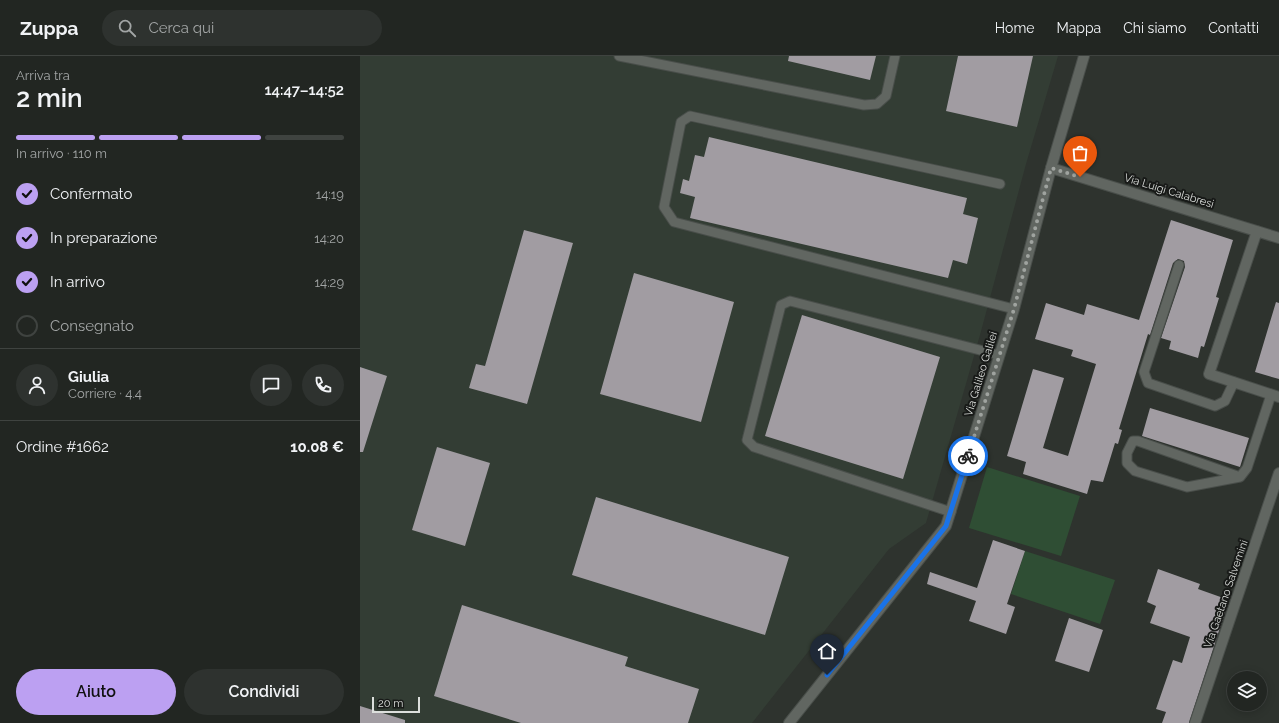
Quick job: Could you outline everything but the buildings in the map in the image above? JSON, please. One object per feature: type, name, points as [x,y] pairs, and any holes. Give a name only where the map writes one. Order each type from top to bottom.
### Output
[{"type":"street","name":"Via Galileo Galilei","points":[[789,723],[946,526],[1014,309],[1051,168],[1084,56]]},
{"type":"street","name":"Via Luigi Calabresi","points":[[1051,168],[1279,238]]},
{"type":"street","points":[[1257,231],[1209,374],[1275,396]]},
{"type":"street","name":"Via Gaetano Salvemini","points":[[1195,723],[1279,473]]},
{"type":"lane","points":[[619,56],[864,104],[878,104],[886,96],[895,56]]},
{"type":"lane","points":[[1000,184],[690,116],[681,122],[664,207],[674,222],[1014,309]]},
{"type":"lane","points":[[1179,265],[1144,372],[1148,383],[1215,406],[1225,402],[1234,382]]},
{"type":"lane","points":[[951,512],[754,447],[747,440],[781,305],[790,301],[999,355]]},
{"type":"lane","points":[[1240,477],[1138,441],[1133,441],[1127,453],[1127,463],[1135,470],[1188,488],[1240,477],[1247,468],[1275,396]]},
{"type":"shaded area","points":[[360,56],[1058,56],[1026,164],[980,335],[926,523],[889,549],[752,723],[360,723]]},
{"type":"green space","points":[[987,467],[1080,496],[1061,556],[969,528]]},
{"type":"green space","points":[[1025,551],[1115,580],[1100,624],[1011,594]]},
{"type":"way so far","points":[[968,456],[1014,309],[1051,168],[1080,177]]},
{"type":"route","points":[[827,675],[946,526],[968,456]]}]
